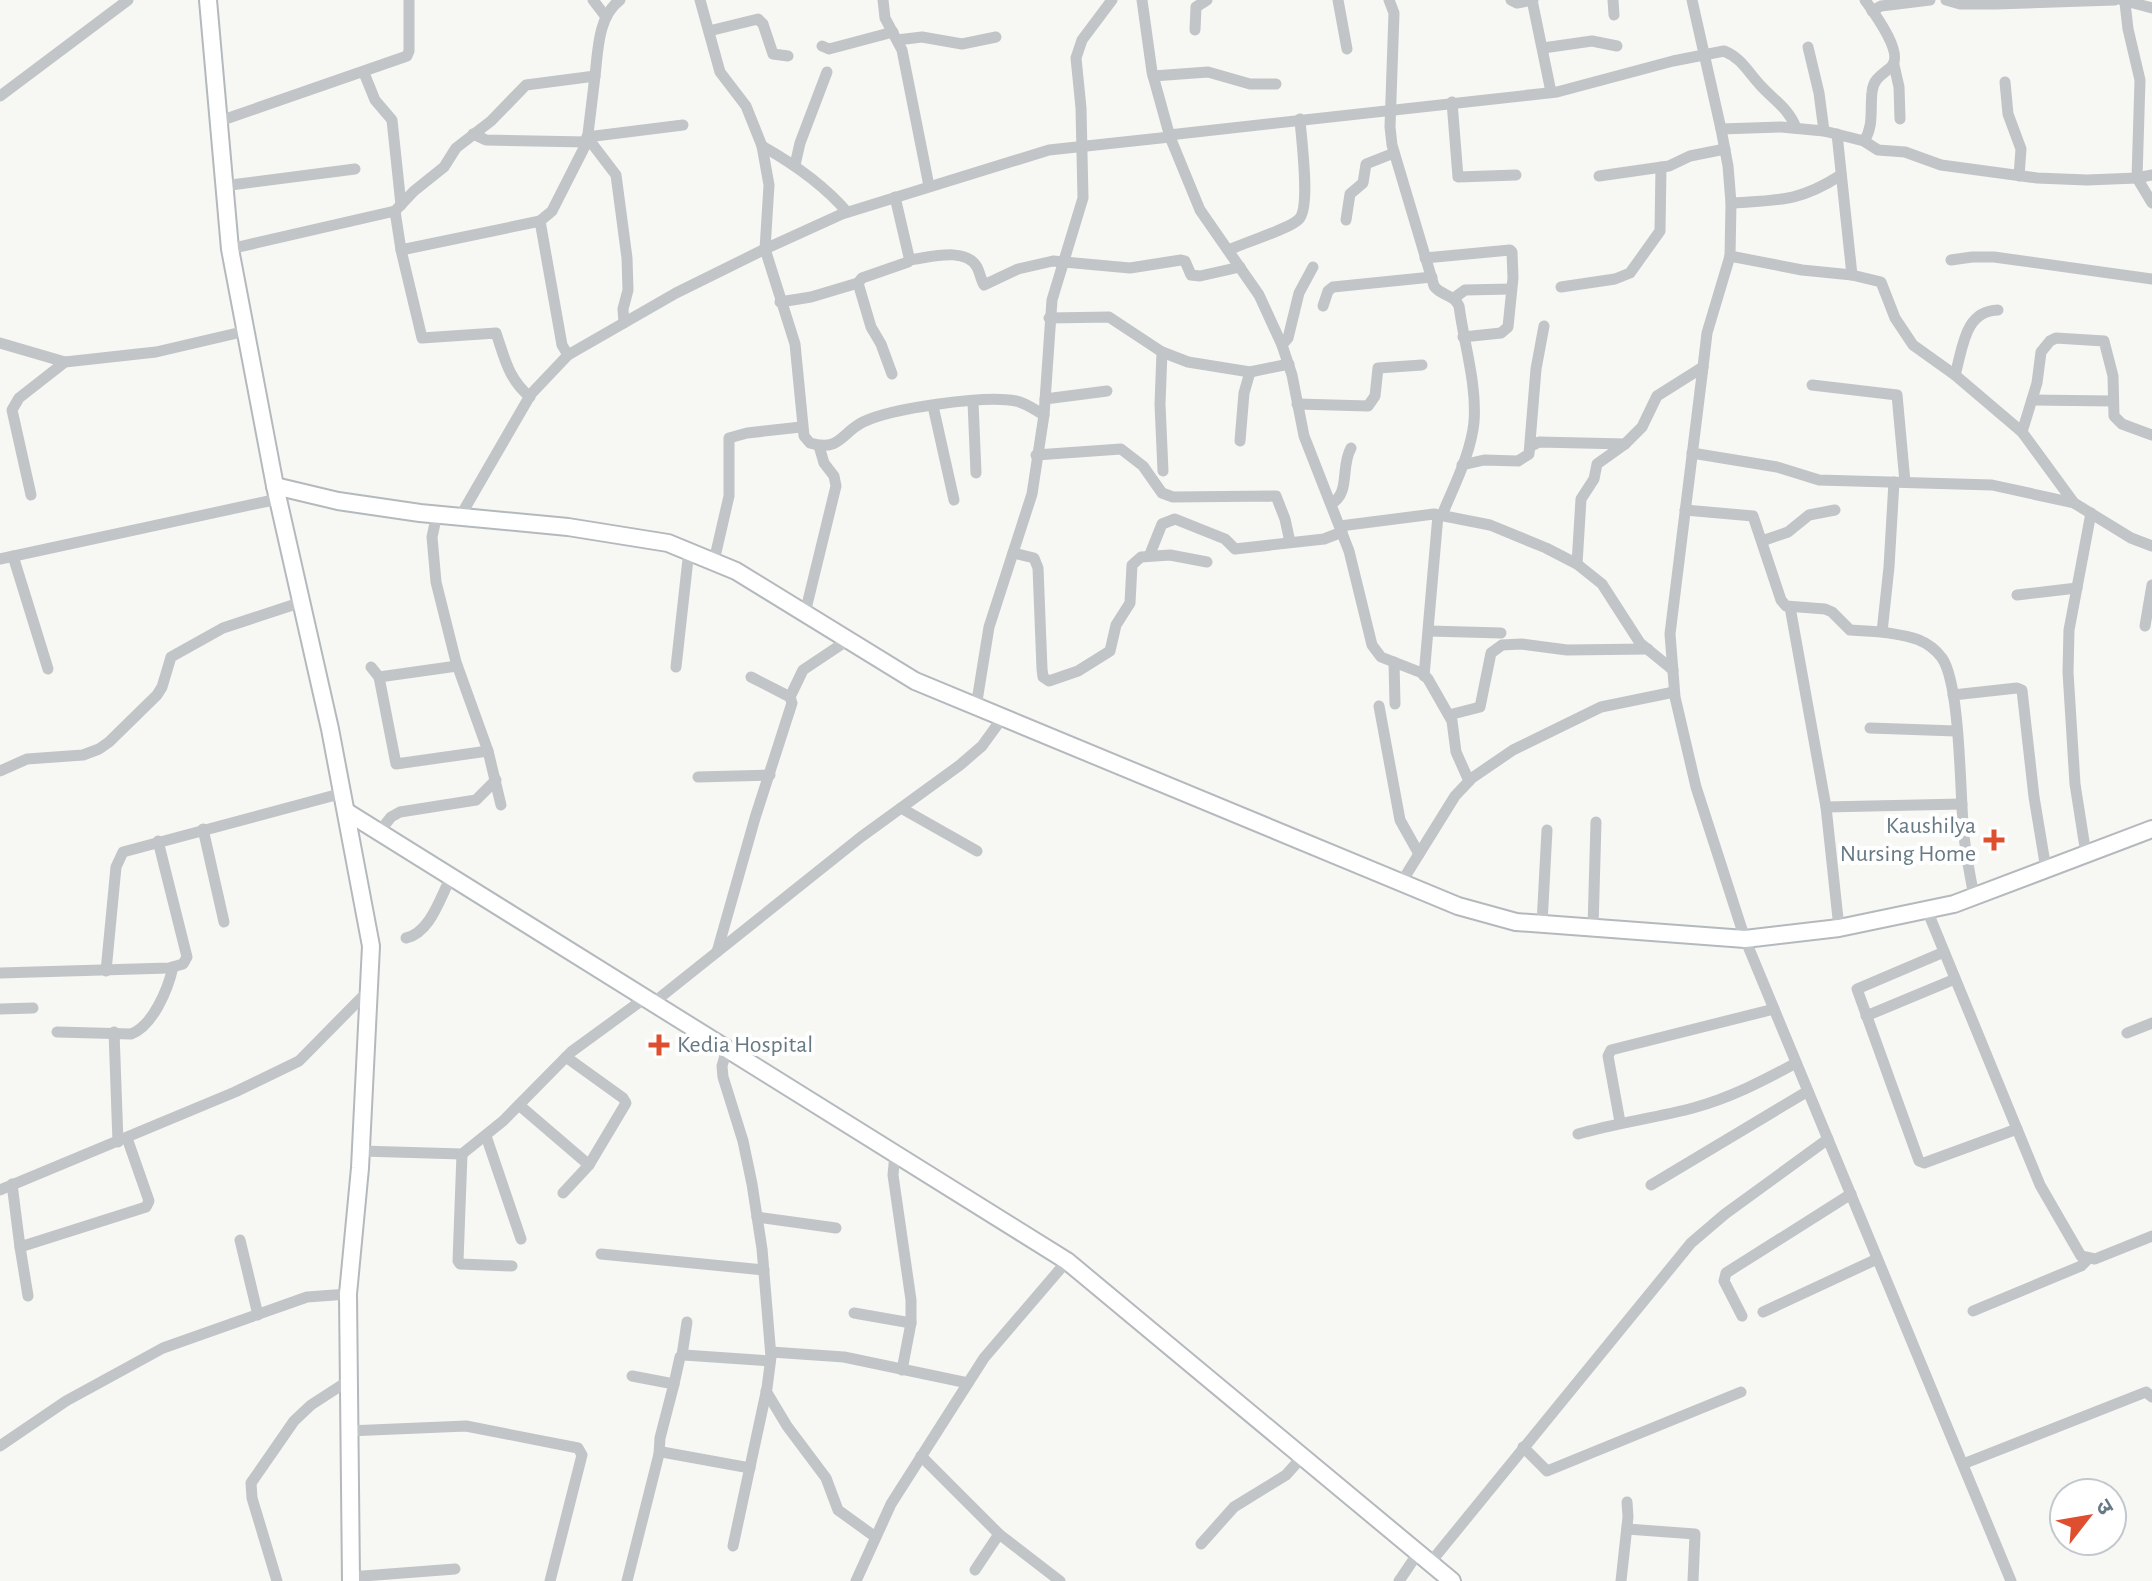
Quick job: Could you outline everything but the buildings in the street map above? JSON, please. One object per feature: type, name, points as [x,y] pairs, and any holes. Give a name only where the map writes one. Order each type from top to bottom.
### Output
[{"type":"main road","points":[[208,0],[230,249],[277,493],[347,812],[371,946],[361,1151],[348,1294],[350,1579]]},
{"type":"main road","points":[[277,493],[568,527],[668,543],[689,550],[736,571],[915,681],[1458,906],[1516,922],[1745,939],[1839,928],[1974,897],[2152,829]]},
{"type":"main road","points":[[347,812],[1067,1261],[1452,1581]]},
{"type":"street","points":[[0,96],[128,0]]},
{"type":"street","points":[[217,122],[364,73],[409,54],[409,0]]},
{"type":"street","points":[[593,0],[606,17]]},
{"type":"street","points":[[401,250],[540,221],[552,211],[587,140],[600,35],[609,8],[620,0]]},
{"type":"street","points":[[700,0],[720,72],[746,106],[762,146],[769,185],[765,249],[799,362],[801,427],[810,443],[831,445],[864,421],[933,406],[1013,401],[1044,415]]},
{"type":"street","points":[[883,0],[885,18],[902,50],[929,186]]},
{"type":"street","points":[[976,707],[989,627],[1032,494],[1044,415],[1049,318],[1083,198],[1078,47],[1112,0]]},
{"type":"street","points":[[1142,0],[1153,76],[1170,136],[1200,210],[1259,295],[1282,345],[1304,436],[1349,551],[1372,645],[1381,657],[1424,676],[1449,715],[1456,752],[1469,781]]},
{"type":"street","points":[[1195,30],[1196,7],[1207,0]]},
{"type":"street","points":[[1338,0],[1347,49]]},
{"type":"street","points":[[1389,0],[1394,13],[1390,127],[1394,153],[1432,277],[1439,293],[1454,298],[1459,306],[1474,407],[1474,425],[1462,465],[1440,515],[1424,676]]},
{"type":"street","points":[[1511,0],[1517,3],[1533,0],[1551,92]]},
{"type":"street","points":[[1613,0],[1614,15]]},
{"type":"street","points":[[1692,0],[1725,149],[1731,203],[1730,256],[1707,333],[1670,634],[1674,692],[1696,787],[1745,939],[2011,1581]]},
{"type":"street","points":[[1865,0],[1890,41],[1896,60],[1900,119]]},
{"type":"street","points":[[1872,11],[1881,6],[1930,0]]},
{"type":"street","points":[[1950,1],[1996,4],[2121,1],[2152,8]]},
{"type":"street","points":[[2121,1],[2140,80],[2137,178],[2152,203]]},
{"type":"street","points":[[709,31],[758,19],[763,24],[773,54],[788,56]]},
{"type":"street","points":[[822,46],[829,49],[895,36],[962,44],[996,37]]},
{"type":"street","points":[[1543,48],[1592,41],[1617,46]]},
{"type":"street","points":[[1808,47],[1824,131]]},
{"type":"street","points":[[461,515],[530,397],[568,355],[765,249],[847,212],[1049,150],[1551,92],[1724,51],[1740,60],[1761,87],[1790,115],[1796,128]]},
{"type":"street","points":[[1864,141],[1871,128],[1872,87],[1875,80],[1894,65]]},
{"type":"street","points":[[795,165],[800,143],[827,72]]},
{"type":"street","points":[[1153,76],[1208,72],[1250,84],[1276,84]]},
{"type":"street","points":[[364,73],[375,100],[392,120],[401,250],[423,339],[496,333],[504,365],[512,372],[517,386],[530,397]]},
{"type":"street","points":[[230,249],[398,208],[444,167],[456,148],[491,121],[526,85],[595,76]]},
{"type":"street","points":[[2005,82],[2008,114],[2021,149],[2019,176]]},
{"type":"street","points":[[1452,102],[1458,177],[1516,175]]},
{"type":"street","points":[[1229,250],[1293,224],[1304,213],[1306,197],[1300,119]]},
{"type":"street","points":[[473,134],[486,140],[587,140],[683,125]]},
{"type":"street","points":[[1721,129],[1796,128],[1824,131],[1864,141],[1878,150],[1905,152],[1941,165],[2019,176],[2087,180],[2152,175]]},
{"type":"street","points":[[1837,134],[1852,275]]},
{"type":"street","points":[[587,140],[616,175],[627,258],[628,290],[623,309],[624,323]]},
{"type":"street","points":[[762,146],[795,165],[847,212]]},
{"type":"street","points":[[1599,176],[1661,167],[1690,156],[1725,149]]},
{"type":"street","points":[[1346,220],[1350,194],[1363,183],[1365,165],[1394,153]]},
{"type":"street","points":[[1561,287],[1615,279],[1630,273],[1647,253],[1662,227],[1661,167]]},
{"type":"street","points":[[223,186],[355,169]]},
{"type":"street","points":[[1731,203],[1798,198],[1841,175]]},
{"type":"street","points":[[895,197],[909,260]]},
{"type":"street","points":[[540,221],[562,345],[568,355]]},
{"type":"street","points":[[1425,258],[1510,250],[1514,256],[1509,322],[1505,330],[1463,337]]},
{"type":"street","points":[[780,302],[811,297],[858,283],[862,278],[909,260],[955,254],[975,264],[984,285],[1026,266],[1063,260],[1130,268],[1181,260],[1185,261],[1191,275],[1200,276],[1240,267]]},
{"type":"street","points":[[1730,256],[1881,282],[1895,318],[1913,345],[1955,375],[2022,432],[2074,503]]},
{"type":"street","points":[[1951,260],[1994,257],[2152,279]]},
{"type":"street","points":[[1282,345],[1288,338],[1299,293],[1313,267]]},
{"type":"street","points":[[1323,306],[1328,291],[1333,287],[1432,277]]},
{"type":"street","points":[[858,283],[871,327],[892,374]]},
{"type":"street","points":[[1454,298],[1465,290],[1511,289]]},
{"type":"street","points":[[1955,375],[1969,324],[1983,312],[1998,310]]},
{"type":"street","points":[[1049,318],[1109,317],[1162,352],[1188,362],[1250,372],[1289,364]]},
{"type":"street","points":[[1462,465],[1484,460],[1518,461],[1529,454],[1536,369],[1544,326]]},
{"type":"street","points":[[0,343],[65,362],[156,352],[246,331]]},
{"type":"street","points":[[2022,432],[2041,352],[2056,338],[2104,341],[2113,376],[2114,416],[2117,421],[2152,435]]},
{"type":"street","points":[[1162,352],[1160,404],[1163,471]]},
{"type":"street","points":[[31,495],[12,410],[19,398],[65,362]]},
{"type":"street","points":[[1297,404],[1368,406],[1375,396],[1378,368],[1422,365]]},
{"type":"street","points":[[1577,564],[1581,499],[1594,479],[1597,464],[1642,427],[1657,396],[1703,367]]},
{"type":"street","points":[[1240,441],[1244,393],[1250,372]]},
{"type":"street","points":[[1812,385],[1897,395],[1899,482],[1882,632]]},
{"type":"street","points":[[1045,399],[1107,391]]},
{"type":"street","points":[[2032,400],[2113,401]]},
{"type":"street","points":[[973,402],[976,473]]},
{"type":"street","points":[[933,406],[954,500]]},
{"type":"street","points":[[714,561],[729,496],[729,438],[801,427]]},
{"type":"street","points":[[1531,446],[1539,442],[1625,444]]},
{"type":"street","points":[[805,613],[836,486],[819,446]]},
{"type":"street","points":[[1331,504],[1344,491],[1345,460],[1351,448]]},
{"type":"street","points":[[1036,455],[1121,449],[1143,466],[1162,493],[1173,497],[1276,496],[1290,542]]},
{"type":"street","points":[[1692,453],[1777,467],[1819,480],[1992,485],[2074,503],[2131,538],[2152,546]]},
{"type":"street","points":[[0,559],[277,493]]},
{"type":"street","points":[[1685,510],[1753,516],[1781,600],[1790,607],[1825,609],[1850,630],[1920,638],[1943,660],[1953,695],[1974,897]]},
{"type":"street","points":[[1762,541],[1788,532],[1809,515],[1835,510]]},
{"type":"street","points":[[2086,854],[2075,784],[2068,672],[2069,630],[2091,513]]},
{"type":"street","points":[[437,514],[432,554],[457,666],[488,751],[501,805]]},
{"type":"street","points":[[1150,554],[1162,524],[1175,519],[1225,539],[1235,549],[1324,539],[1341,529],[1440,515],[1490,525],[1577,564],[1602,584],[1640,643],[1673,670]]},
{"type":"street","points":[[676,667],[689,550]]},
{"type":"street","points":[[1013,553],[1030,556],[1038,568],[1042,669],[1043,677],[1049,681],[1078,671],[1110,651],[1115,628],[1130,603],[1132,565],[1141,557],[1170,555],[1207,562]]},
{"type":"street","points":[[13,556],[48,669]]},
{"type":"street","points":[[2145,626],[2152,585]]},
{"type":"street","points":[[2017,595],[2077,588]]},
{"type":"street","points":[[0,771],[27,759],[83,755],[99,749],[157,695],[171,657],[223,628],[302,602]]},
{"type":"street","points":[[1790,607],[1826,807],[1839,928]]},
{"type":"street","points":[[1429,631],[1501,633]]},
{"type":"street","points":[[717,953],[746,847],[792,703],[790,697],[803,670],[848,640]]},
{"type":"street","points":[[1449,715],[1480,707],[1491,653],[1502,645],[1521,644],[1567,650],[1648,649]]},
{"type":"street","points":[[1394,662],[1395,704]]},
{"type":"street","points":[[457,666],[375,672],[396,764],[488,751]]},
{"type":"street","points":[[751,677],[790,697]]},
{"type":"street","points":[[1953,695],[2022,690],[2046,869]]},
{"type":"street","points":[[1401,883],[1455,796],[1469,781],[1513,750],[1601,707],[1674,692]]},
{"type":"street","points":[[1379,706],[1400,820],[1419,854]]},
{"type":"street","points":[[361,1151],[462,1154],[486,1136],[566,1057],[717,953],[982,746],[1003,717]]},
{"type":"street","points":[[1870,728],[1956,731]]},
{"type":"street","points":[[698,777],[770,775]]},
{"type":"street","points":[[379,832],[391,817],[400,812],[476,800],[496,780]]},
{"type":"street","points":[[106,971],[118,857],[129,849],[343,793]]},
{"type":"street","points":[[1826,807],[1962,804]]},
{"type":"street","points":[[901,808],[977,851]]},
{"type":"street","points":[[1593,928],[1596,822]]},
{"type":"street","points":[[203,829],[224,922]]},
{"type":"street","points":[[1542,924],[1547,830]]},
{"type":"street","points":[[0,973],[106,971],[183,964],[187,957],[158,841]]},
{"type":"street","points":[[406,938],[420,933],[451,877]]},
{"type":"street","points":[[1927,910],[2040,1185],[2081,1256],[2095,1259],[2152,1236]]},
{"type":"street","points":[[1944,952],[1858,987],[1922,1163],[2017,1129]]},
{"type":"street","points":[[57,1032],[131,1034],[141,1029],[165,994],[173,967]]},
{"type":"street","points":[[1866,1016],[1955,979]]},
{"type":"street","points":[[0,1190],[235,1092],[299,1061],[369,989]]},
{"type":"street","points":[[0,1009],[33,1008]]},
{"type":"street","points":[[1620,1122],[1608,1056],[1611,1050],[1774,1009]]},
{"type":"street","points":[[2127,1033],[2152,1023]]},
{"type":"street","points":[[20,1247],[149,1204],[122,1140],[114,1032]]},
{"type":"street","points":[[727,1049],[722,1066],[723,1077],[743,1141],[757,1217],[770,1356],[766,1391],[733,1546]]},
{"type":"street","points":[[563,1193],[589,1165],[626,1105],[626,1100],[566,1057]]},
{"type":"street","points":[[1578,1134],[1620,1122],[1694,1108],[1752,1087],[1796,1063]]},
{"type":"street","points":[[1651,1185],[1808,1091]]},
{"type":"street","points":[[519,1105],[589,1165]]},
{"type":"street","points":[[486,1136],[521,1239]]},
{"type":"street","points":[[1399,1581],[1424,1558],[1523,1447],[1691,1243],[1725,1214],[1828,1139]]},
{"type":"street","points":[[462,1154],[458,1261],[460,1264],[512,1266]]},
{"type":"street","points":[[895,1154],[893,1175],[908,1273],[911,1323],[902,1370]]},
{"type":"street","points":[[12,1184],[28,1296]]},
{"type":"street","points":[[1742,1316],[1724,1281],[1726,1273],[1851,1194]]},
{"type":"street","points":[[757,1217],[836,1228]]},
{"type":"street","points":[[240,1240],[258,1315]]},
{"type":"street","points":[[601,1254],[764,1270]]},
{"type":"street","points":[[1763,1312],[1877,1259]]},
{"type":"street","points":[[1973,1311],[2081,1266],[2088,1259]]},
{"type":"street","points":[[856,1581],[874,1536],[984,1358],[1067,1261]]},
{"type":"street","points":[[0,1446],[66,1401],[163,1348],[307,1297],[348,1294]]},
{"type":"street","points":[[854,1313],[911,1323]]},
{"type":"street","points":[[627,1581],[682,1355],[687,1322]]},
{"type":"street","points":[[682,1355],[844,1357],[968,1383]]},
{"type":"street","points":[[632,1376],[674,1384]]},
{"type":"street","points":[[277,1581],[252,1498],[251,1483],[294,1421],[311,1405],[348,1381]]},
{"type":"street","points":[[766,1391],[787,1426],[826,1478],[838,1510],[874,1536]]},
{"type":"street","points":[[1523,1447],[1547,1471],[1741,1392]]},
{"type":"street","points":[[1963,1464],[2146,1392],[2151,1395]]},
{"type":"street","points":[[348,1431],[466,1426],[578,1448],[582,1455],[550,1581]]},
{"type":"street","points":[[659,1454],[662,1452],[750,1468]]},
{"type":"street","points":[[921,1456],[999,1534],[1060,1581]]},
{"type":"street","points":[[1201,1544],[1234,1507],[1286,1475],[1302,1457]]},
{"type":"street","points":[[1621,1581],[1627,1502]]},
{"type":"street","points":[[1627,1529],[1695,1534],[1693,1581]]},
{"type":"street","points":[[975,1570],[999,1534]]},
{"type":"street","points":[[350,1579],[455,1569]]},
{"type":"place","name":"Kaushilya Nursing Home","points":[[1994,840]]},
{"type":"place","name":"Kedia Hospital","points":[[659,1045]]}]
